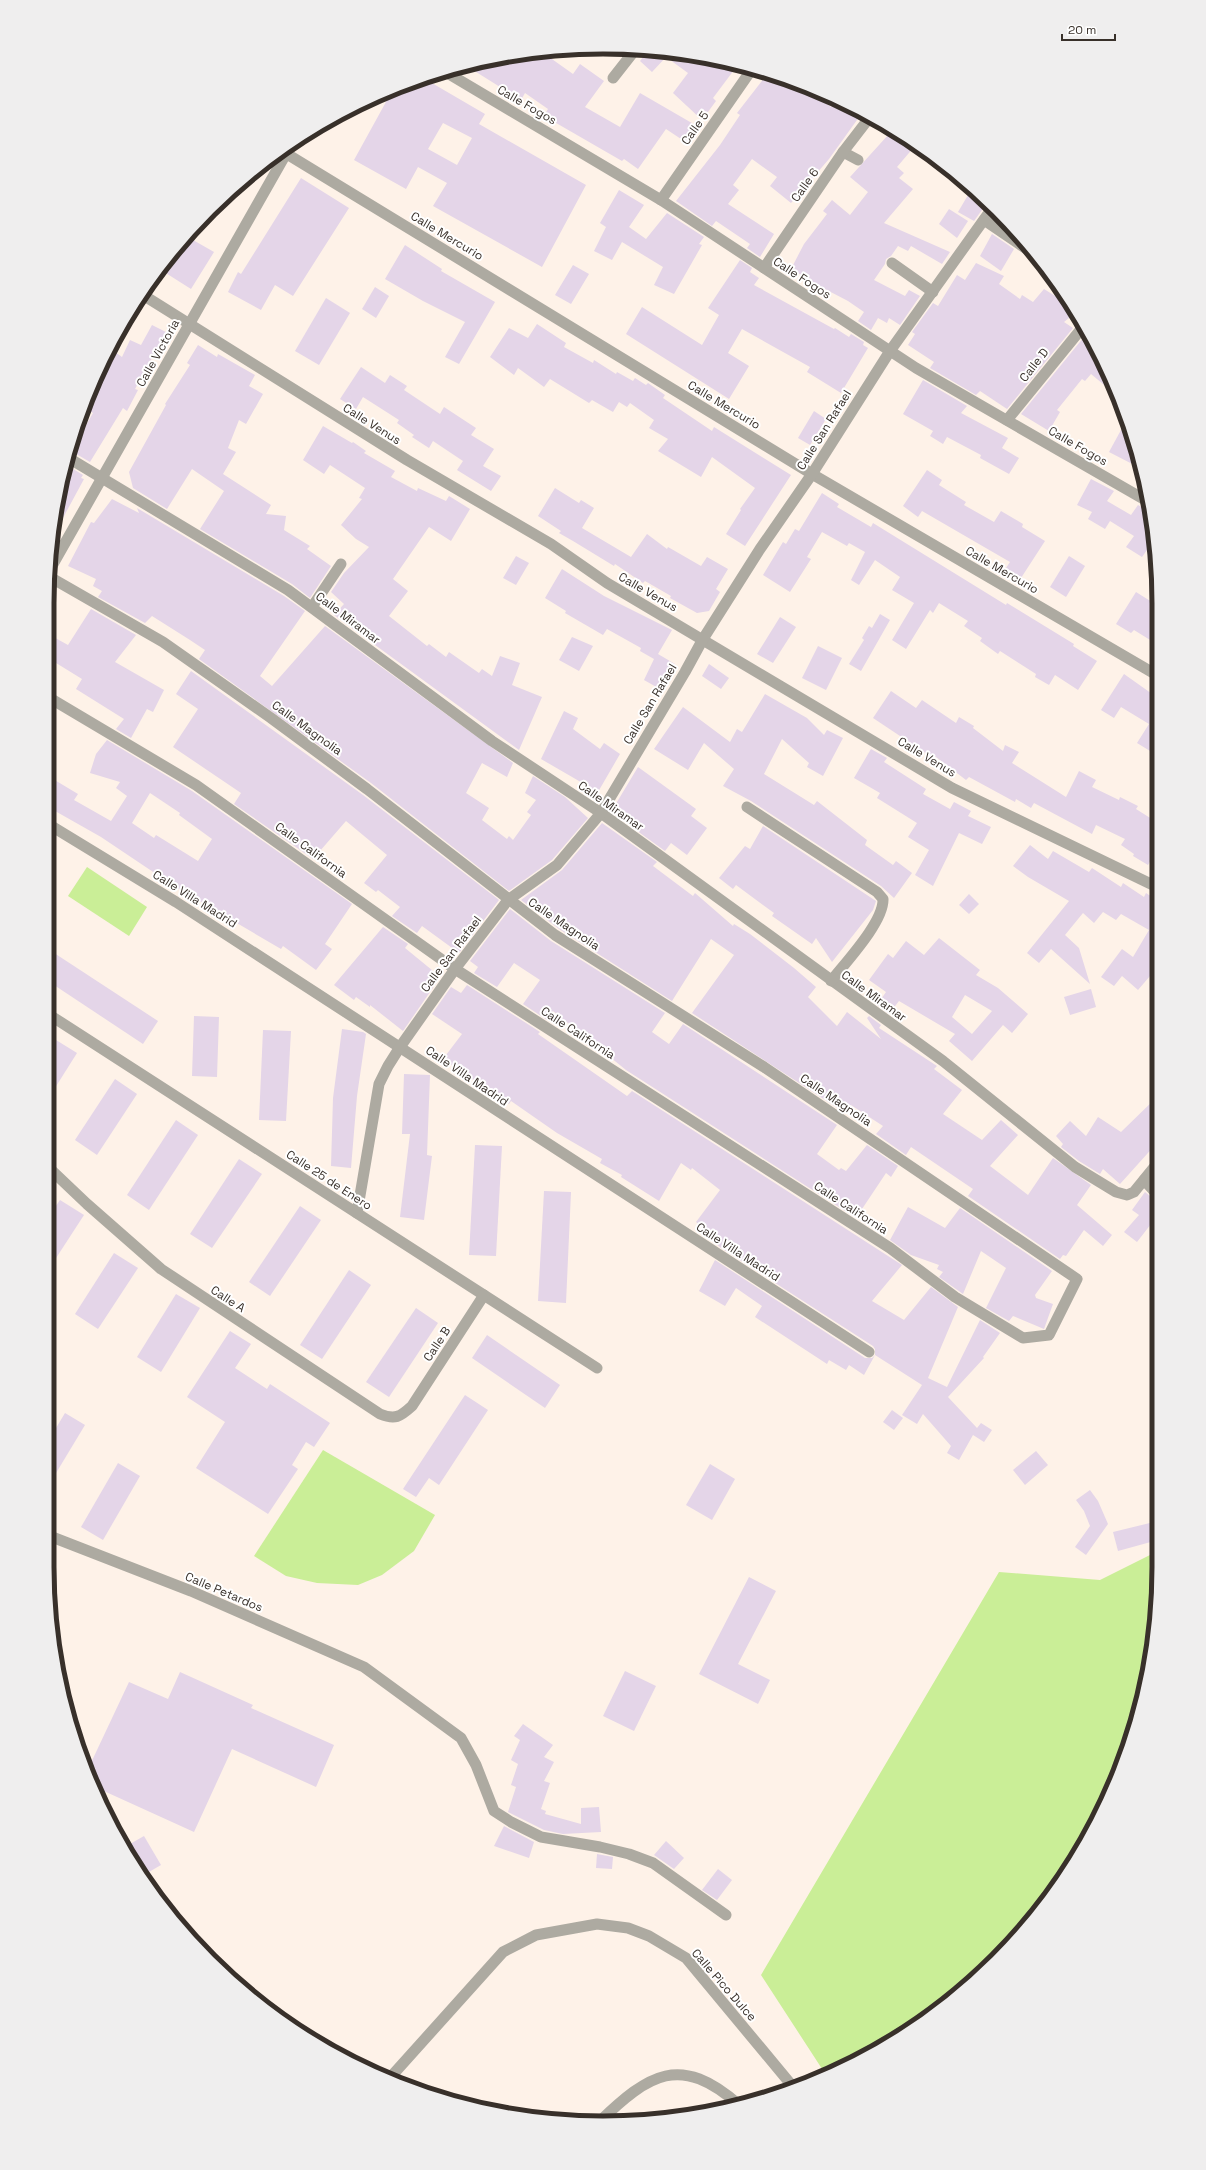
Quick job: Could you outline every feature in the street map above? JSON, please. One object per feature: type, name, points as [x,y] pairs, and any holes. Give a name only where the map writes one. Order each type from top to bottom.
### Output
[{"type":"street","points":[[613,78],[631,55]]},
{"type":"street","name":"Calle 5","points":[[661,200],[749,74]]},
{"type":"street","name":"Calle Fogos","points":[[451,76],[661,200],[890,351],[1141,498]]},
{"type":"street","name":"Calle 6","points":[[764,268],[843,152],[866,122]]},
{"type":"street","name":"Calle Mercurio","points":[[291,152],[812,474],[1152,672]]},
{"type":"street","points":[[843,152],[858,160]]},
{"type":"street","name":"Calle Victoria","points":[[56,560],[283,157]]},
{"type":"street","name":"Calle San Rafael","points":[[357,1213],[379,1084],[400,1047],[455,969],[508,900],[534,883],[556,865],[601,813],[667,704],[703,639],[760,549],[812,474],[890,351],[989,213]]},
{"type":"street","points":[[984,220],[1017,243]]},
{"type":"street","points":[[892,263],[933,292]]},
{"type":"street","name":"Calle Venus","points":[[147,298],[406,460],[551,544],[607,583],[952,788],[1152,885]]},
{"type":"street","name":"Calle D","points":[[1007,420],[1079,331]]},
{"type":"street","name":"Calle Miramar","points":[[73,461],[281,586],[312,607],[492,741],[601,813],[943,1061],[1075,1167],[1116,1192],[1127,1195],[1134,1192],[1144,1180]]},
{"type":"street","points":[[312,607],[341,564]]},
{"type":"street","name":"Calle Magnolia","points":[[55,578],[163,642],[271,718],[367,789],[555,936],[764,1067],[1077,1279]]},
{"type":"street","name":"Calle California","points":[[54,701],[196,785],[455,969],[890,1248],[955,1297],[1023,1338],[1048,1335],[1077,1279]]},
{"type":"street","points":[[747,807],[877,892],[883,899],[882,908],[870,930],[831,981]]},
{"type":"street","name":"Calle Villa Madrid","points":[[54,828],[176,902],[400,1047],[495,1111],[869,1352]]},
{"type":"street","name":"Calle 25 de Enero","points":[[54,1018],[597,1368]]},
{"type":"street","points":[[1152,1170],[1144,1180],[1152,1189]]},
{"type":"street","name":"Calle A","points":[[54,1172],[139,1252],[201,1298],[380,1414],[390,1418],[402,1416],[412,1406]]},
{"type":"street","name":"Calle B","points":[[412,1406],[484,1295]]},
{"type":"street","name":"Calle Petardos","points":[[54,1538],[191,1591],[364,1667],[461,1738],[476,1765],[494,1811],[530,1832],[554,1840],[629,1854],[653,1863],[726,1915]]},
{"type":"street","name":"Calle Pico Dulce","points":[[393,2074],[503,1952],[536,1935],[598,1924],[628,1928],[649,1936],[686,1958],[790,2083]]},
{"type":"street","points":[[606,2116],[634,2091],[653,2080],[678,2074],[699,2077],[719,2089],[733,2100]]},
{"type":"green space","points":[[87,867],[147,907],[129,936],[68,896]]},
{"type":"green space","points":[[323,1450],[435,1515],[414,1551],[382,1575],[358,1585],[317,1583],[286,1576],[254,1556]]},
{"type":"green space","points":[[1152,1554],[1151,1603],[1147,1639],[1133,1709],[1123,1743],[1110,1777],[1078,1842],[1039,1901],[1016,1929],[965,1980],[937,2003],[878,2042],[823,2070],[761,1975],[999,1572],[1100,1580]]},
{"type":"building","points":[[644,56],[665,58],[652,72],[640,61]]},
{"type":"building","points":[[549,57],[573,74],[580,64],[604,81],[585,107],[620,127],[640,93],[697,126],[697,128],[687,143],[666,129],[638,169],[624,159],[622,161],[544,116],[548,109],[525,93],[521,100],[473,70],[496,65]]},
{"type":"building","points":[[668,58],[734,70],[713,98],[716,101],[702,120],[673,93],[688,73]]},
{"type":"building","points":[[764,79],[813,96],[831,107],[832,105],[859,118],[829,159],[791,203],[770,186],[777,177],[752,159],[733,185],[739,190],[728,204],[774,234],[760,257],[747,248],[750,244],[716,221],[712,226],[676,201],[720,145],[740,115],[737,113]]},
{"type":"building","points":[[430,82],[485,114],[479,124],[586,185],[542,267],[433,206],[447,183],[418,167],[406,189],[354,160],[388,98]],"holes":[[[443,123],[472,138],[457,165],[428,149]]]},
{"type":"building","points":[[888,135],[912,150],[897,167],[904,173],[899,178],[913,189],[884,223],[950,252],[942,264],[911,246],[908,251],[898,246],[891,256],[886,259],[885,264],[874,280],[905,296],[909,290],[920,296],[900,325],[889,318],[887,323],[878,318],[871,330],[858,321],[864,312],[848,301],[791,269],[804,244],[827,214],[823,211],[832,200],[850,215],[868,192],[850,177]]},
{"type":"building","points":[[301,178],[349,208],[293,296],[275,285],[261,310],[228,292],[238,272],[241,274]]},
{"type":"building","points":[[619,190],[644,205],[629,227],[646,239],[667,213],[704,237],[699,244],[702,245],[674,294],[654,285],[663,267],[622,242],[612,260],[594,251],[606,227],[600,223]]},
{"type":"building","points":[[969,194],[984,208],[974,221],[958,212]]},
{"type":"building","points":[[949,209],[968,221],[957,238],[939,224]]},
{"type":"building","points":[[992,234],[1014,249],[1001,271],[980,256]]},
{"type":"building","points":[[192,239],[214,252],[191,289],[165,272]]},
{"type":"building","points":[[405,245],[442,269],[441,271],[495,302],[459,364],[445,357],[465,322],[423,301],[385,279]]},
{"type":"building","points":[[740,260],[752,268],[750,272],[759,278],[754,285],[849,337],[851,334],[864,342],[863,345],[868,348],[841,393],[807,372],[810,367],[742,329],[728,353],[749,366],[729,399],[626,334],[642,307],[702,345],[719,315],[708,308]]},
{"type":"building","points":[[976,263],[1004,276],[999,284],[1020,299],[1022,295],[1033,302],[1044,289],[1059,299],[1070,317],[1064,322],[1073,328],[1007,409],[980,391],[976,395],[930,368],[934,362],[908,345],[915,334],[912,332],[933,303],[938,306],[957,275],[965,280]]},
{"type":"building","points":[[573,265],[589,274],[571,304],[555,295]]},
{"type":"building","points":[[375,287],[389,296],[376,318],[362,309]]},
{"type":"building","points":[[326,298],[350,313],[319,365],[295,351]]},
{"type":"building","points":[[537,324],[566,343],[564,347],[593,363],[594,360],[616,374],[617,372],[633,381],[635,378],[646,385],[648,383],[665,395],[663,398],[712,431],[714,427],[791,475],[745,546],[726,534],[741,510],[740,509],[755,488],[712,457],[701,477],[658,451],[668,439],[649,428],[654,420],[630,403],[627,407],[619,402],[613,412],[592,400],[589,403],[550,379],[544,387],[518,368],[514,375],[490,357],[509,328],[528,338]]},
{"type":"building","points":[[152,325],[166,332],[135,389],[138,390],[127,411],[123,408],[90,462],[75,453],[81,434],[93,413],[89,411],[98,388],[115,352],[122,357],[130,340],[141,345]]},
{"type":"building","points":[[1083,338],[1108,388],[1091,374],[1085,381],[1082,379],[1057,410],[1060,412],[1049,431],[1021,414]]},
{"type":"building","points":[[198,345],[217,357],[218,354],[255,375],[249,386],[263,394],[246,424],[239,420],[228,448],[236,452],[223,474],[271,505],[266,514],[286,516],[284,530],[310,546],[307,549],[331,566],[310,598],[292,584],[200,529],[224,491],[192,469],[167,509],[133,488],[129,472],[166,405],[165,404],[190,365],[187,363]]},
{"type":"building","points":[[361,367],[385,383],[390,375],[407,386],[404,390],[440,414],[444,407],[476,428],[471,435],[494,449],[483,466],[501,476],[491,491],[457,470],[463,461],[433,441],[429,448],[412,437],[414,435],[397,423],[399,420],[363,397],[356,409],[340,399]]},
{"type":"building","points":[[923,380],[967,406],[961,413],[1008,438],[1002,448],[1019,458],[1009,474],[980,458],[981,455],[947,437],[943,444],[930,436],[933,431],[903,414]]},
{"type":"building","points":[[814,411],[826,419],[810,445],[798,438]]},
{"type":"building","points":[[323,426],[352,443],[353,442],[366,451],[364,453],[395,471],[391,477],[417,491],[418,488],[446,501],[449,496],[470,509],[451,541],[429,527],[393,579],[408,591],[389,616],[427,646],[429,644],[446,657],[449,652],[479,673],[482,669],[492,676],[500,656],[520,663],[512,685],[542,697],[519,750],[334,615],[344,604],[331,592],[344,573],[369,547],[356,539],[341,525],[362,499],[359,498],[365,488],[330,465],[324,474],[303,460]]},
{"type":"building","points":[[1123,427],[1134,465],[1109,452]]},
{"type":"building","points":[[71,468],[83,475],[81,478],[84,479],[60,523]]},
{"type":"building","points":[[927,470],[942,480],[939,485],[966,502],[964,505],[994,522],[1001,511],[1023,524],[1022,527],[1045,541],[1021,578],[1006,568],[1010,562],[922,511],[918,517],[903,506]]},
{"type":"building","points":[[1091,479],[1114,491],[1107,501],[1131,515],[1138,505],[1143,508],[1149,547],[1142,557],[1126,547],[1134,536],[1110,521],[1105,529],[1088,519],[1092,512],[1077,505]]},
{"type":"building","points":[[555,488],[579,503],[581,500],[594,508],[582,528],[631,557],[647,534],[667,549],[668,547],[701,566],[707,557],[728,569],[716,589],[720,592],[709,611],[697,613],[670,598],[671,596],[645,581],[643,583],[615,564],[614,566],[559,533],[561,531],[538,516]]},
{"type":"building","points":[[822,493],[839,504],[837,507],[871,527],[873,523],[1006,605],[1007,603],[1074,644],[1073,646],[1097,661],[1078,690],[1055,675],[1049,685],[1035,677],[1036,674],[1000,651],[998,654],[980,641],[982,638],[964,626],[968,621],[939,603],[933,613],[930,610],[906,649],[892,640],[914,603],[892,590],[900,577],[875,560],[859,585],[851,580],[865,552],[849,543],[847,546],[822,532],[807,557],[811,559],[790,592],[763,575],[783,542],[786,544],[795,529],[799,531]]},
{"type":"building","points":[[112,499],[139,513],[137,508],[284,596],[305,611],[260,676],[272,686],[325,626],[513,763],[507,777],[482,763],[466,793],[489,808],[482,820],[507,839],[509,836],[513,840],[531,815],[527,812],[536,800],[525,793],[533,776],[565,797],[588,818],[552,860],[509,891],[371,783],[199,659],[205,650],[152,616],[145,623],[98,597],[102,591],[93,586],[96,579],[68,566],[91,522],[94,523]]},
{"type":"building","points":[[516,556],[529,563],[516,585],[503,578]]},
{"type":"building","points":[[1069,556],[1085,566],[1066,597],[1050,587]]},
{"type":"building","points":[[562,569],[604,596],[672,630],[658,654],[675,664],[660,689],[644,680],[654,659],[640,651],[641,648],[607,629],[603,635],[565,613],[566,611],[545,598]]},
{"type":"building","points":[[1136,592],[1152,602],[1152,641],[1134,630],[1131,633],[1116,624]]},
{"type":"building","points":[[91,609],[136,635],[115,662],[164,690],[153,712],[147,709],[131,738],[116,729],[124,719],[76,689],[82,679],[54,662],[54,637],[68,645]]},
{"type":"building","points":[[880,614],[890,620],[861,671],[849,664],[864,640],[862,638],[869,626],[872,628]]},
{"type":"building","points":[[780,617],[796,627],[773,663],[757,654]]},
{"type":"building","points":[[572,637],[593,646],[579,671],[559,660]]},
{"type":"building","points":[[818,646],[842,658],[826,690],[802,678]]},
{"type":"building","points":[[709,664],[729,678],[721,689],[702,676]]},
{"type":"building","points":[[191,671],[363,795],[499,900],[459,953],[422,926],[417,933],[392,916],[400,907],[378,890],[376,892],[364,883],[387,855],[346,821],[313,859],[234,804],[241,793],[173,747],[198,709],[176,694]]},
{"type":"building","points":[[1124,674],[1152,694],[1152,752],[1137,743],[1149,724],[1121,707],[1114,718],[1101,710]]},
{"type":"building","points":[[891,691],[916,708],[922,700],[956,723],[959,717],[974,726],[973,728],[1003,751],[1005,745],[1019,752],[1012,763],[1066,797],[1079,771],[1096,780],[1092,787],[1119,800],[1120,797],[1138,806],[1136,809],[1152,819],[1152,858],[1148,865],[1133,856],[1134,854],[1121,845],[1125,839],[1096,825],[1092,834],[1034,803],[1031,808],[1016,799],[1015,802],[969,777],[966,780],[932,754],[930,756],[873,718]]},
{"type":"building","points":[[765,694],[807,718],[824,735],[827,730],[843,738],[823,776],[807,767],[809,763],[782,739],[764,774],[814,805],[817,801],[867,840],[865,845],[893,865],[896,861],[912,873],[894,898],[881,886],[751,801],[723,786],[734,769],[704,743],[688,770],[654,749],[683,707],[730,742],[737,729],[742,732]]},
{"type":"building","points":[[564,711],[578,718],[573,729],[600,749],[604,743],[620,754],[598,792],[541,759]]},
{"type":"building","points":[[107,740],[192,791],[352,904],[325,944],[332,949],[316,970],[283,946],[281,949],[177,888],[101,837],[54,810],[54,780],[78,794],[74,800],[111,821],[127,796],[116,788],[120,782],[90,773],[96,754]],"holes":[[[150,793],[180,813],[179,815],[212,839],[198,861],[156,835],[154,838],[132,823]]]},
{"type":"building","points":[[871,749],[887,758],[884,762],[926,789],[923,794],[950,809],[954,802],[971,811],[968,816],[991,827],[982,844],[959,833],[933,886],[915,875],[929,850],[908,837],[917,823],[877,798],[880,793],[854,778]]},
{"type":"building","points":[[638,767],[696,809],[691,816],[707,828],[687,855],[671,843],[665,851],[611,812]]},
{"type":"building","points":[[602,823],[657,862],[653,866],[693,896],[695,893],[733,926],[734,924],[750,934],[816,987],[808,997],[837,1026],[847,1012],[881,1039],[867,1018],[869,1016],[881,1025],[879,1028],[937,1066],[934,1069],[962,1090],[943,1114],[982,1140],[1001,1120],[1018,1135],[990,1166],[1028,1195],[1053,1158],[1091,1185],[1077,1205],[1112,1235],[1103,1246],[1084,1230],[1066,1256],[1063,1255],[1060,1259],[968,1196],[973,1189],[911,1147],[906,1155],[876,1134],[883,1126],[851,1105],[845,1113],[692,1013],[734,955],[711,939],[672,1001],[559,929],[521,900],[562,870]]},
{"type":"building","points":[[763,826],[876,901],[873,910],[832,962],[816,938],[812,944],[772,916],[774,913],[736,885],[733,889],[719,878],[745,846],[750,849]]},
{"type":"building","points":[[1030,845],[1048,859],[1053,851],[1089,872],[1092,868],[1121,887],[1123,883],[1144,897],[1146,893],[1152,897],[1152,974],[1138,990],[1122,976],[1114,986],[1101,977],[1122,949],[1133,957],[1149,930],[1121,914],[1116,920],[1103,912],[1094,923],[1083,913],[1065,935],[1079,948],[1090,984],[1051,949],[1039,963],[1027,953],[1069,901],[1028,877],[1013,866]]},
{"type":"building","points":[[969,894],[979,904],[969,914],[959,905]]},
{"type":"building","points":[[510,909],[551,941],[665,1013],[652,1032],[669,1044],[683,1024],[837,1125],[817,1154],[839,1170],[841,1168],[846,1171],[867,1145],[898,1166],[891,1177],[886,1173],[856,1218],[626,1070],[553,1011],[547,1020],[523,1004],[540,980],[514,963],[497,987],[474,973],[478,967],[470,961]]},
{"type":"building","points":[[383,927],[408,944],[405,948],[438,975],[436,977],[439,979],[403,1031],[370,1005],[370,1007],[356,997],[354,1000],[334,985]]},
{"type":"building","points":[[939,938],[980,970],[976,975],[998,988],[1028,1014],[1012,1033],[1003,1025],[972,1061],[949,1041],[955,1034],[899,1001],[889,1014],[877,1005],[886,992],[869,980],[888,954],[893,958],[906,941],[924,955]],"holes":[[[965,995],[992,1011],[972,1034],[952,1017]]]},
{"type":"building","points":[[54,953],[158,1021],[143,1044],[54,985]]},
{"type":"building","points":[[467,985],[540,1032],[538,1034],[627,1096],[632,1091],[902,1265],[872,1301],[904,1320],[931,1287],[958,1307],[928,1378],[947,1387],[980,1320],[1000,1333],[983,1357],[984,1358],[948,1397],[977,1428],[981,1423],[992,1430],[984,1442],[973,1435],[959,1460],[947,1453],[951,1446],[923,1414],[917,1424],[902,1415],[922,1385],[875,1355],[875,1349],[873,1346],[721,1248],[711,1239],[713,1235],[696,1222],[720,1190],[692,1168],[691,1170],[681,1163],[659,1201],[621,1177],[622,1175],[600,1163],[602,1159],[557,1133],[511,1101],[509,1104],[443,1059],[462,1034],[432,1014],[451,987],[461,993]]},
{"type":"building","points":[[1091,989],[1096,1007],[1070,1015],[1064,997]]},
{"type":"building","points":[[194,1016],[219,1017],[217,1077],[192,1076]]},
{"type":"building","points":[[342,1029],[363,1032],[366,1034],[357,1096],[351,1168],[331,1166],[333,1098]]},
{"type":"building","points":[[263,1030],[291,1031],[286,1121],[259,1120]]},
{"type":"building","points":[[56,1040],[77,1053],[54,1089],[54,1043]]},
{"type":"building","points":[[404,1074],[430,1075],[427,1155],[432,1156],[424,1220],[400,1217],[410,1134],[402,1134]]},
{"type":"building","points":[[115,1079],[137,1094],[97,1155],[75,1140]]},
{"type":"building","points":[[1152,1102],[1152,1148],[1120,1184],[1103,1169],[1100,1174],[1079,1161],[1061,1147],[1063,1144],[1056,1136],[1070,1121],[1086,1136],[1098,1117],[1121,1132]]},
{"type":"building","points":[[176,1120],[198,1135],[149,1210],[127,1195]]},
{"type":"building","points":[[475,1145],[502,1146],[496,1256],[469,1255]]},
{"type":"building","points":[[239,1159],[262,1174],[212,1248],[190,1234]]},
{"type":"building","points":[[544,1191],[571,1192],[566,1303],[538,1301]]},
{"type":"building","points":[[1145,1192],[1152,1198],[1152,1225],[1151,1224],[1137,1242],[1124,1232],[1139,1215],[1132,1210]]},
{"type":"building","points":[[60,1200],[84,1215],[54,1261],[54,1209]]},
{"type":"building","points":[[300,1206],[321,1220],[270,1296],[249,1282]]},
{"type":"building","points":[[908,1207],[945,1228],[960,1208],[1052,1271],[1035,1295],[1036,1298],[1053,1304],[1044,1329],[1013,1316],[1009,1321],[986,1308],[1006,1268],[981,1251],[963,1294],[939,1277],[943,1272],[937,1269],[939,1265],[911,1255],[890,1240]]},
{"type":"building","points":[[114,1253],[138,1268],[98,1329],[75,1314]]},
{"type":"building","points":[[715,1260],[865,1358],[872,1358],[875,1355],[864,1375],[849,1365],[846,1370],[829,1360],[827,1364],[755,1317],[762,1306],[736,1288],[725,1306],[699,1291]]},
{"type":"building","points":[[349,1270],[371,1285],[322,1359],[300,1345]]},
{"type":"building","points":[[176,1294],[200,1308],[161,1372],[137,1357]]},
{"type":"building","points":[[416,1308],[438,1323],[389,1397],[366,1382]]},
{"type":"building","points":[[230,1331],[251,1344],[235,1368],[267,1389],[270,1384],[330,1423],[314,1447],[306,1442],[292,1465],[298,1469],[268,1514],[196,1468],[225,1422],[187,1397]]},
{"type":"building","points":[[487,1335],[560,1385],[545,1408],[472,1358]]},
{"type":"building","points":[[465,1395],[488,1410],[439,1485],[429,1478],[416,1497],[403,1489]]},
{"type":"building","points":[[892,1410],[903,1418],[894,1430],[883,1422]]},
{"type":"building","points":[[65,1413],[85,1425],[54,1476],[54,1431]]},
{"type":"building","points":[[1036,1451],[1048,1465],[1025,1485],[1013,1470]]},
{"type":"building","points":[[118,1463],[140,1476],[103,1540],[81,1527]]},
{"type":"building","points":[[710,1464],[735,1479],[712,1520],[686,1505]]},
{"type":"building","points":[[1090,1490],[1098,1501],[1108,1524],[1086,1555],[1075,1547],[1090,1526],[1084,1511],[1076,1500]]},
{"type":"building","points":[[1152,1522],[1152,1542],[1118,1551],[1113,1532]]},
{"type":"building","points":[[749,1577],[776,1591],[738,1664],[770,1680],[758,1704],[699,1674]]},
{"type":"building","points":[[625,1671],[656,1686],[634,1731],[603,1716]]},
{"type":"building","points":[[180,1672],[253,1705],[251,1708],[334,1745],[316,1787],[232,1749],[194,1832],[102,1790],[91,1763],[129,1682],[168,1699]]},
{"type":"building","points":[[523,1724],[553,1745],[544,1757],[554,1762],[544,1781],[550,1783],[541,1809],[546,1811],[545,1814],[581,1824],[581,1808],[599,1807],[601,1832],[563,1834],[544,1830],[508,1812],[516,1787],[511,1785],[518,1764],[511,1760],[520,1740],[514,1736]]},
{"type":"building","points":[[504,1826],[534,1842],[529,1858],[494,1846]]},
{"type":"building","points":[[144,1836],[161,1865],[148,1873],[129,1844]]},
{"type":"building","points":[[666,1841],[684,1858],[674,1869],[654,1855]]},
{"type":"building","points":[[597,1854],[613,1857],[612,1869],[596,1868]]},
{"type":"building","points":[[718,1869],[732,1880],[717,1900],[702,1890]]}]
